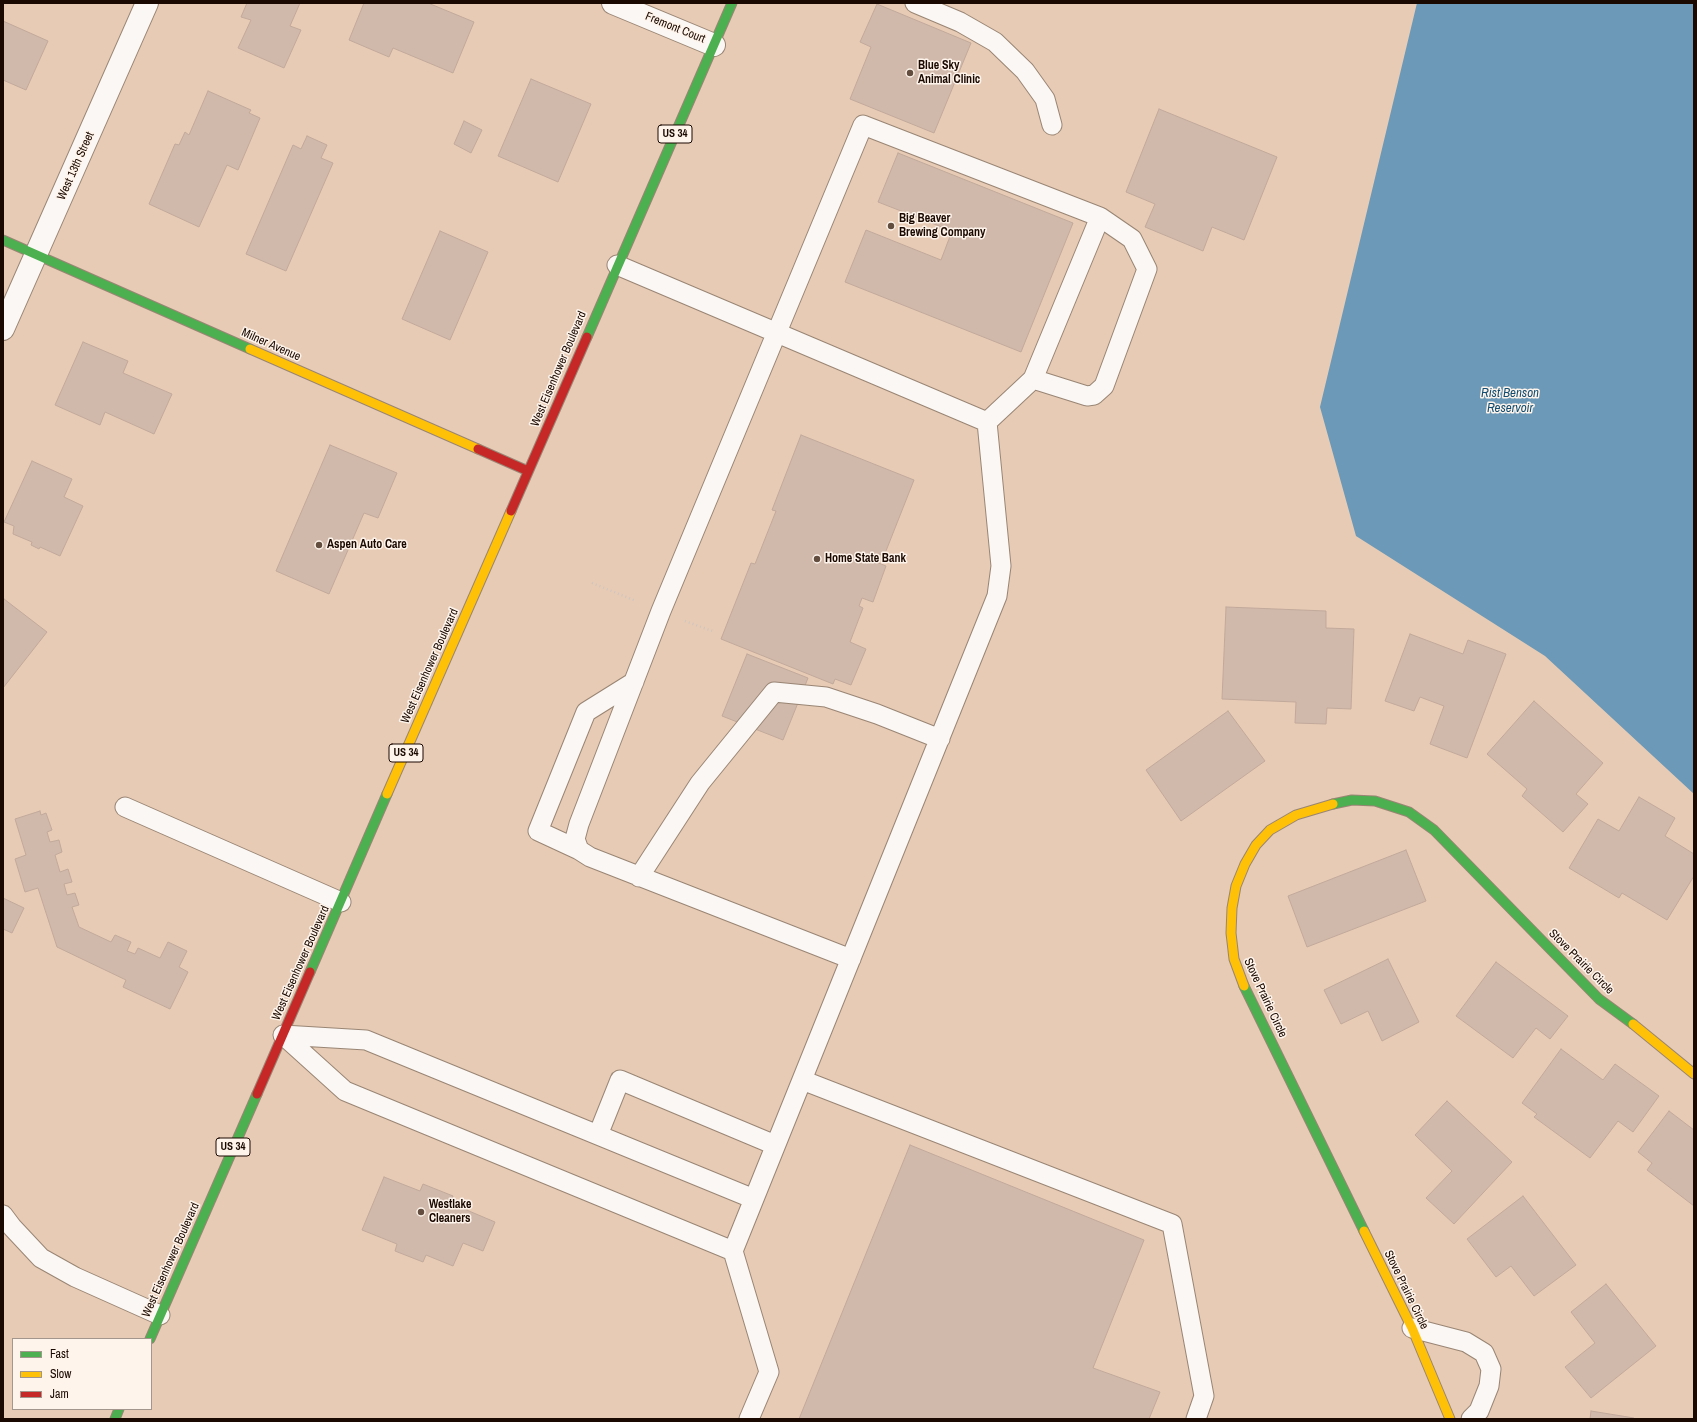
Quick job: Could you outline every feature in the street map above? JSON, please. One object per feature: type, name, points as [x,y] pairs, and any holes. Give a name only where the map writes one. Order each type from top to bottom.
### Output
[{"type":"main road","name":"West Eisenhower Boulevard","points":[[150,1338],[732,3]]},
{"type":"main road","name":"Milner Avenue","points":[[3,240],[528,471]]},
{"type":"main road","name":"Stove Prairie Circle","points":[[1450,1419],[1412,1328],[1242,982],[1234,959],[1231,933],[1232,908],[1236,886],[1245,864],[1256,845],[1270,830],[1296,815],[1324,806],[1352,800],[1375,801],[1409,812],[1434,830],[1599,999],[1639,1028],[1694,1074]]},
{"type":"street","name":"West 13th Street","points":[[3,329],[37,255],[147,3]]},
{"type":"street","name":"Fremont Court","points":[[613,3],[714,45]]},
{"type":"lane","points":[[915,3],[960,22],[995,42],[1025,70],[1045,99],[1052,125]]},
{"type":"lane","points":[[579,850],[575,839],[579,824],[634,682],[863,124],[1100,217],[1132,239],[1147,269],[1104,386],[1094,394],[1087,396],[1033,379]]},
{"type":"lane","points":[[987,422],[1033,379],[1100,217]]},
{"type":"lane","points":[[617,266],[987,422]]},
{"type":"lane","points":[[749,1419],[769,1372],[733,1251],[997,596],[1000,566],[987,422]]},
{"type":"lane","points":[[634,682],[586,712],[538,831],[579,850],[590,857],[851,959]]},
{"type":"lane","points":[[639,877],[700,782],[774,692],[826,697],[877,714],[940,739]]},
{"type":"lane","points":[[125,807],[341,902]]},
{"type":"lane","points":[[283,1035],[366,1040],[754,1199]]},
{"type":"lane","points":[[283,1035],[344,1091],[733,1251]]},
{"type":"lane","points":[[598,1135],[620,1080],[776,1145]]},
{"type":"lane","points":[[802,1080],[1172,1224],[1204,1396],[1196,1419]]},
{"type":"lane","points":[[3,1215],[12,1227],[41,1258],[75,1277],[160,1315]]},
{"type":"lane","points":[[1412,1328],[1466,1342],[1484,1353],[1491,1369],[1489,1386],[1479,1411],[1471,1419]]},
{"type":"water","name":"Rist Benson Reservoir","points":[[1417,3],[1694,3],[1694,794],[1545,656],[1356,536],[1320,407]]},
{"type":"building","points":[[247,3],[300,3],[290,26],[301,30],[284,68],[238,48],[251,20],[241,17]]},
{"type":"building","points":[[364,3],[428,3],[474,22],[453,73],[393,48],[389,57],[349,40]]},
{"type":"building","name":"Blue Sky Animal Clinic","points":[[877,4],[971,43],[934,133],[850,99],[871,47],[860,42]]},
{"type":"building","points":[[3,21],[48,41],[26,90],[3,80]]},
{"type":"building","points":[[531,79],[591,104],[558,182],[498,156]]},
{"type":"building","points":[[208,91],[251,110],[249,113],[260,118],[238,170],[227,165],[199,227],[149,204],[175,144],[179,145],[185,132],[189,135]]},
{"type":"building","points":[[1159,109],[1277,157],[1244,240],[1212,227],[1203,251],[1145,227],[1155,204],[1126,192]]},
{"type":"building","points":[[464,121],[482,130],[471,153],[454,144]]},
{"type":"building","points":[[307,136],[327,145],[321,158],[333,163],[286,271],[246,254],[293,145],[301,149]]},
{"type":"building","points":[[898,153],[1073,223],[1021,352],[845,282],[866,230],[941,260],[952,231],[878,202]]},
{"type":"building","points":[[440,231],[488,252],[450,340],[402,319]]},
{"type":"building","points":[[83,342],[128,361],[123,373],[172,394],[154,434],[105,412],[100,425],[55,405]]},
{"type":"building","name":"Home State Bank","points":[[801,435],[914,480],[884,556],[879,554],[876,562],[886,566],[873,602],[862,598],[859,606],[863,608],[850,642],[866,649],[851,685],[835,679],[833,684],[721,639],[751,563],[755,564],[776,511],[772,510]]},
{"type":"building","name":"Aspen Auto Care","points":[[330,445],[397,473],[378,518],[364,513],[329,594],[276,571]]},
{"type":"building","points":[[32,461],[72,479],[64,497],[83,506],[60,556],[40,547],[39,549],[31,545],[32,542],[13,534],[14,526],[4,522]]},
{"type":"building","points":[[4,599],[47,632],[3,688],[3,601]]},
{"type":"building","points":[[1226,607],[1326,611],[1326,628],[1354,629],[1351,709],[1327,708],[1326,724],[1295,723],[1296,702],[1222,699]]},
{"type":"building","points":[[1410,634],[1463,654],[1468,640],[1506,654],[1467,758],[1430,744],[1444,706],[1420,697],[1414,711],[1385,701]]},
{"type":"building","points":[[747,654],[808,678],[783,740],[722,716]]},
{"type":"building","points":[[1534,701],[1603,763],[1576,794],[1588,804],[1563,832],[1522,796],[1527,789],[1487,754]]},
{"type":"building","points":[[1228,711],[1265,761],[1181,821],[1146,770]]},
{"type":"building","points":[[1639,797],[1675,818],[1665,836],[1694,854],[1694,876],[1667,920],[1622,893],[1619,898],[1569,868],[1598,819],[1619,831]]},
{"type":"building","points":[[40,811],[41,815],[46,813],[52,830],[47,832],[50,842],[59,840],[62,852],[55,855],[60,872],[68,869],[72,882],[64,884],[67,895],[75,893],[79,905],[72,907],[79,927],[111,942],[115,935],[131,942],[127,951],[135,954],[138,948],[160,958],[168,942],[187,951],[179,967],[188,972],[170,1009],[123,987],[126,980],[57,947],[38,888],[25,892],[15,859],[26,855],[15,819]]},
{"type":"building","points":[[1406,850],[1426,901],[1307,947],[1288,896]]},
{"type":"building","points":[[3,898],[24,908],[12,933],[3,929]]},
{"type":"building","points":[[1388,959],[1419,1022],[1382,1041],[1368,1011],[1341,1024],[1324,990]]},
{"type":"building","points":[[1496,962],[1568,1016],[1550,1039],[1536,1028],[1513,1058],[1456,1016]]},
{"type":"building","points":[[1561,1049],[1603,1080],[1615,1064],[1659,1096],[1633,1132],[1618,1121],[1590,1158],[1534,1117],[1537,1114],[1522,1103]]},
{"type":"building","points":[[1447,1101],[1512,1162],[1454,1224],[1426,1198],[1452,1171],[1415,1135]]},
{"type":"building","points":[[1669,1111],[1694,1130],[1694,1206],[1647,1170],[1652,1163],[1638,1152]]},
{"type":"building","points":[[910,1145],[1144,1240],[1093,1368],[1160,1392],[1149,1419],[799,1419]]},
{"type":"building","name":"Westlake Cleaners","points":[[384,1177],[420,1191],[423,1184],[453,1196],[450,1203],[495,1222],[483,1251],[463,1243],[453,1266],[426,1255],[423,1262],[395,1251],[397,1244],[362,1230]]},
{"type":"building","points":[[1523,1196],[1576,1265],[1534,1296],[1511,1266],[1496,1277],[1467,1239]]},
{"type":"building","points":[[1606,1284],[1656,1346],[1591,1398],[1565,1367],[1595,1343],[1571,1312]]},
{"type":"building","points":[[1591,1411],[1634,1418],[1634,1419],[1590,1419]]},
{"type":"traffic: fast","points":[[587,337],[732,3]]},
{"type":"traffic: fast","points":[[3,240],[250,349]]},
{"type":"traffic: fast","points":[[310,972],[387,794]]},
{"type":"traffic: fast","points":[[1333,804],[1352,800],[1375,801],[1409,812],[1434,830],[1599,999],[1633,1024]]},
{"type":"traffic: fast","points":[[1244,986],[1364,1231]]},
{"type":"traffic: fast","points":[[150,1338],[257,1094]]},
{"type":"traffic: fast","points":[[115,1419],[119,1410]]},
{"type":"traffic: slow","points":[[250,349],[478,449]]},
{"type":"traffic: slow","points":[[387,794],[511,511]]},
{"type":"traffic: slow","points":[[1244,986],[1234,959],[1231,933],[1232,908],[1236,886],[1245,864],[1256,845],[1270,830],[1296,815],[1333,804]]},
{"type":"traffic: slow","points":[[1633,1024],[1694,1074]]},
{"type":"traffic: slow","points":[[1364,1231],[1412,1328],[1450,1419]]},
{"type":"traffic: jam","points":[[511,511],[587,337]]},
{"type":"traffic: jam","points":[[478,449],[528,471]]},
{"type":"traffic: jam","points":[[257,1094],[310,972]]},
{"type":"place","name":"Blue Sky Animal Clinic","points":[[910,73]]},
{"type":"place","name":"Big Beaver Brewing Company","points":[[891,226]]},
{"type":"place","name":"Aspen Auto Care","points":[[319,545]]},
{"type":"place","name":"Home State Bank","points":[[817,559]]},
{"type":"place","name":"Westlake Cleaners","points":[[421,1212]]}]
